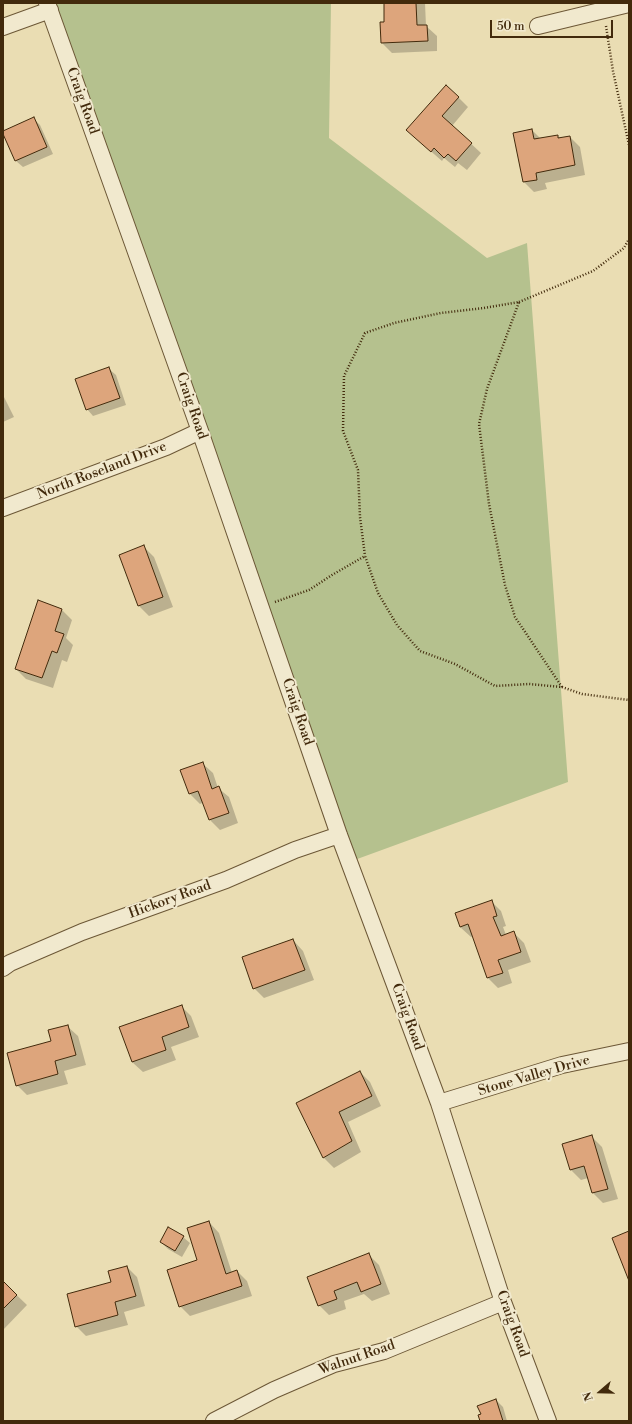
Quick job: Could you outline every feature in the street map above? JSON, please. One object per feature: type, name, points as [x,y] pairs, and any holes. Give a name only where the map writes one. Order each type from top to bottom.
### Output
[{"type":"street","points":[[538,26],[629,4]]},
{"type":"street","points":[[3,27],[49,6]]},
{"type":"street","name":"Craig Road","points":[[49,6],[200,431],[339,835],[439,1104],[503,1302],[548,1421]]},
{"type":"street","name":"North Roseland Drive","points":[[3,508],[166,447],[200,431]]},
{"type":"street","name":"Hickory Road","points":[[3,968],[10,963],[82,932],[226,880],[295,850],[339,835]]},
{"type":"street","name":"Stone Valley Drive","points":[[439,1104],[562,1065],[629,1051]]},
{"type":"street","name":"Walnut Road","points":[[214,1421],[274,1390],[334,1364],[384,1350],[503,1302]]},
{"type":"path","points":[[603,11],[613,71],[629,145]]},
{"type":"path","points":[[629,239],[624,248],[593,271],[519,302],[441,313],[394,323],[365,333],[344,376],[343,431],[358,470],[360,517],[365,556],[378,593],[397,625],[420,651],[455,664],[495,686],[529,684],[562,687],[582,694],[629,700]]},
{"type":"path","points":[[519,302],[487,389],[479,424],[489,504],[505,585],[515,617],[562,687]]},
{"type":"path","points":[[260,607],[309,590],[365,556]]},
{"type":"green space","points":[[47,3],[331,3],[329,138],[487,258],[527,243],[568,782],[349,862]]},
{"type":"building","points":[[384,3],[416,3],[417,25],[427,25],[428,41],[381,43],[380,22],[384,22]]},
{"type":"building","points":[[446,85],[459,97],[442,116],[472,143],[456,161],[448,154],[444,158],[434,148],[431,152],[406,130]]},
{"type":"building","points":[[34,117],[47,147],[15,161],[3,131]]},
{"type":"building","points":[[532,129],[534,139],[558,135],[558,138],[570,136],[575,165],[536,173],[537,180],[523,182],[513,133]]},
{"type":"building","points":[[109,367],[120,398],[86,410],[75,379]]},
{"type":"building","points":[[144,545],[163,597],[138,606],[119,555]]},
{"type":"building","points":[[38,600],[62,609],[55,631],[64,634],[57,653],[52,651],[42,678],[15,669]]},
{"type":"building","points":[[203,762],[212,789],[219,786],[229,813],[209,820],[198,791],[189,794],[180,770]]},
{"type":"building","points":[[492,900],[497,916],[493,917],[501,936],[514,931],[521,952],[498,960],[503,973],[487,978],[468,924],[460,927],[455,913]]},
{"type":"building","points":[[293,939],[305,970],[253,989],[242,957]]},
{"type":"building","points":[[182,1005],[189,1027],[162,1037],[166,1050],[132,1062],[119,1027]]},
{"type":"building","points":[[68,1025],[76,1055],[55,1061],[58,1074],[16,1086],[7,1053],[51,1041],[48,1030]]},
{"type":"building","points":[[360,1071],[372,1096],[339,1112],[352,1141],[323,1158],[296,1103]]},
{"type":"building","points":[[592,1135],[608,1189],[592,1193],[584,1166],[570,1170],[562,1144]]},
{"type":"building","points":[[209,1221],[226,1274],[237,1270],[242,1286],[179,1307],[167,1270],[197,1260],[187,1228]]},
{"type":"building","points":[[168,1227],[184,1236],[175,1251],[160,1242]]},
{"type":"building","points":[[629,1231],[629,1281],[612,1238]]},
{"type":"building","points":[[369,1253],[381,1284],[361,1292],[357,1282],[334,1291],[337,1299],[318,1306],[307,1277]]},
{"type":"building","points":[[127,1266],[136,1296],[115,1302],[118,1315],[75,1327],[67,1294],[111,1282],[108,1271]]},
{"type":"building","points":[[3,1281],[17,1295],[3,1309]]},
{"type":"building","points":[[496,1399],[503,1421],[480,1421],[478,1415],[481,1414],[477,1406]]}]
